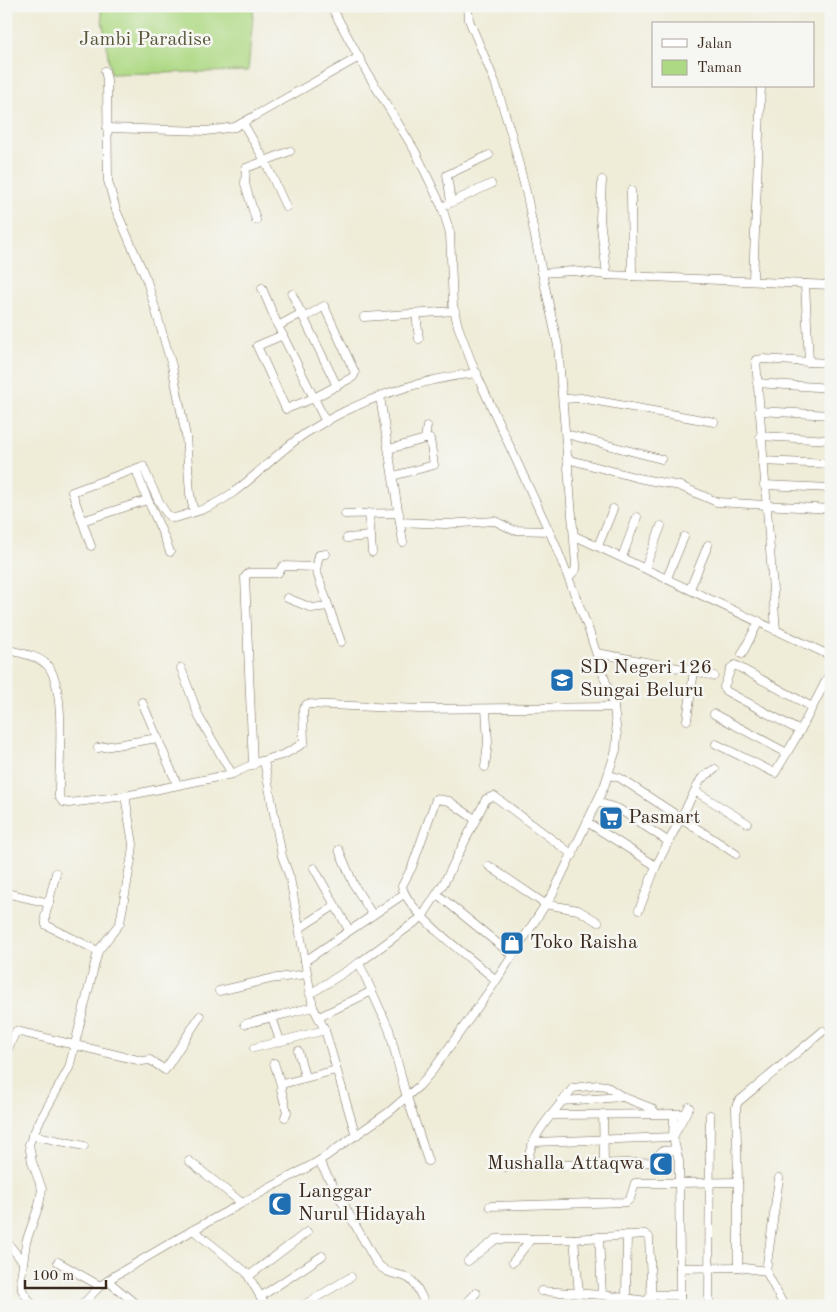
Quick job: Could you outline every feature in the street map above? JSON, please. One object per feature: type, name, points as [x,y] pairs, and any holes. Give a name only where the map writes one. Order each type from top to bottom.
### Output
[{"type":"street","points":[[81,1306],[100,1286],[193,1230],[319,1161],[409,1097],[433,1070],[496,980],[545,904],[573,855],[609,775],[617,736],[614,706],[569,577],[474,369],[455,311],[450,233],[442,207],[415,151],[358,57],[331,6]]},
{"type":"street","points":[[468,6],[469,20],[495,82],[512,133],[558,346],[575,536],[576,569],[569,577]]},
{"type":"street","points":[[106,128],[223,130],[243,123],[358,57]]},
{"type":"street","points":[[105,71],[107,80],[108,181],[116,210],[147,281],[172,366],[186,436],[190,494],[194,512]]},
{"type":"street","points":[[753,280],[761,88]]},
{"type":"street","points":[[243,123],[265,161],[286,207]]},
{"type":"street","points":[[256,220],[245,184],[246,168],[290,151]]},
{"type":"street","points":[[451,202],[446,176],[489,155]]},
{"type":"street","points":[[602,180],[600,218],[607,275]]},
{"type":"street","points":[[442,207],[491,184]]},
{"type":"street","points":[[631,191],[632,276]]},
{"type":"street","points":[[542,273],[573,271],[607,275],[753,280],[831,285]]},
{"type":"street","points":[[805,284],[809,362]]},
{"type":"street","points":[[262,288],[278,326],[326,422]]},
{"type":"street","points":[[292,294],[337,386]]},
{"type":"street","points":[[278,326],[324,306],[355,373],[353,377],[314,398],[286,409],[257,346],[283,334]]},
{"type":"street","points":[[364,317],[455,311]]},
{"type":"street","points":[[416,314],[419,339]]},
{"type":"street","points":[[776,630],[760,436],[756,360],[831,363]]},
{"type":"street","points":[[91,546],[72,492],[144,466],[157,497],[170,517],[194,512],[222,501],[241,489],[306,433],[357,405],[380,396],[474,369]]},
{"type":"street","points":[[757,383],[831,388]]},
{"type":"street","points":[[380,396],[403,542]]},
{"type":"street","points":[[563,399],[581,398],[714,422]]},
{"type":"street","points":[[759,411],[831,415]]},
{"type":"street","points":[[425,438],[427,426]]},
{"type":"street","points":[[566,434],[662,458]]},
{"type":"street","points":[[760,436],[831,440]]},
{"type":"street","points":[[389,450],[425,438],[430,439],[434,465],[393,476]]},
{"type":"street","points":[[568,459],[638,478],[680,486],[717,502],[765,503],[831,509]]},
{"type":"street","points":[[762,460],[831,464]]},
{"type":"street","points":[[136,469],[170,552]]},
{"type":"street","points":[[764,485],[831,488]]},
{"type":"street","points":[[82,522],[148,500]]},
{"type":"street","points":[[598,546],[613,509]]},
{"type":"street","points":[[369,513],[372,552]]},
{"type":"street","points":[[345,514],[399,513]]},
{"type":"street","points":[[622,557],[637,518]]},
{"type":"street","points":[[400,522],[446,524],[495,521],[513,530],[548,531]]},
{"type":"street","points":[[645,568],[661,526]]},
{"type":"street","points":[[347,538],[371,536]]},
{"type":"street","points":[[575,536],[831,656]]},
{"type":"street","points":[[667,578],[684,536]]},
{"type":"street","points":[[690,589],[708,545]]},
{"type":"street","points":[[326,554],[318,555],[316,567],[341,642]]},
{"type":"street","points":[[253,764],[245,578],[249,573],[278,573],[283,566],[316,567]]},
{"type":"street","points":[[287,598],[312,608],[328,606]]},
{"type":"street","points":[[742,654],[759,621]]},
{"type":"street","points":[[6,650],[38,659],[46,664],[55,678],[60,728],[58,789],[61,801],[68,803],[125,796],[232,774],[302,746],[305,740],[303,709],[307,704],[419,709],[614,706]]},
{"type":"street","points":[[597,653],[714,676]]},
{"type":"street","points":[[800,730],[724,690],[731,668],[734,665],[812,707]]},
{"type":"street","points":[[181,668],[199,717],[232,774]]},
{"type":"street","points":[[686,720],[694,671]]},
{"type":"street","points":[[716,744],[771,772],[778,770],[831,671]]},
{"type":"street","points":[[142,702],[176,784]]},
{"type":"street","points":[[485,767],[488,742],[486,708]]},
{"type":"street","points":[[714,714],[788,754]]},
{"type":"street","points":[[98,748],[158,738]]},
{"type":"street","points":[[264,761],[282,856],[290,878],[300,928],[313,1007],[325,1030],[356,1136]]},
{"type":"street","points":[[639,910],[656,866],[701,779],[715,769]]},
{"type":"street","points":[[609,775],[620,778],[736,854]]},
{"type":"street","points":[[695,791],[747,823]]},
{"type":"street","points":[[33,1306],[22,1290],[23,1262],[29,1228],[39,1205],[42,1189],[30,1153],[32,1136],[64,1079],[98,951],[117,929],[120,922],[133,844],[125,796]]},
{"type":"street","points":[[310,994],[422,917],[437,894],[486,799],[494,796],[573,855]]},
{"type":"street","points":[[476,820],[449,801],[436,799],[412,867],[402,884],[404,894],[422,917],[496,980]]},
{"type":"street","points":[[597,802],[619,809],[669,842]]},
{"type":"street","points":[[587,822],[656,866]]},
{"type":"street","points":[[339,850],[354,885],[372,914]]},
{"type":"street","points":[[489,866],[545,904],[578,910],[598,922]]},
{"type":"street","points":[[314,868],[349,930]]},
{"type":"street","points":[[56,873],[45,917],[46,925],[50,929],[98,951]]},
{"type":"street","points":[[6,894],[49,902]]},
{"type":"street","points":[[305,960],[404,894]]},
{"type":"street","points":[[437,894],[512,956]]},
{"type":"street","points":[[300,928],[334,906]]},
{"type":"street","points":[[359,962],[384,1014],[428,1161]]},
{"type":"street","points":[[219,991],[270,979],[307,974]]},
{"type":"street","points":[[319,1017],[372,991]]},
{"type":"street","points":[[245,1024],[313,1007]]},
{"type":"street","points":[[6,1053],[9,1039],[16,1031],[142,1062],[150,1060],[165,1070],[200,1016]]},
{"type":"street","points":[[272,1017],[280,1041]]},
{"type":"street","points":[[254,1048],[325,1030]]},
{"type":"street","points":[[738,1267],[736,1107],[738,1102],[823,1031]]},
{"type":"street","points":[[298,1051],[305,1077]]},
{"type":"street","points":[[274,1063],[288,1112],[285,1117]]},
{"type":"street","points":[[281,1085],[336,1070]]},
{"type":"street","points":[[527,1166],[530,1148],[537,1133],[573,1088],[598,1085],[611,1089],[622,1097],[651,1108],[656,1114]]},
{"type":"street","points":[[561,1101],[622,1097]]},
{"type":"street","points":[[673,1137],[689,1107]]},
{"type":"street","points":[[603,1114],[604,1163]]},
{"type":"street","points":[[674,1114],[673,1137],[679,1161],[681,1306]]},
{"type":"street","points":[[551,1116],[684,1114]]},
{"type":"street","points":[[709,1306],[710,1115]]},
{"type":"street","points":[[32,1136],[84,1146]]},
{"type":"street","points":[[534,1142],[673,1137]]},
{"type":"street","points":[[505,1168],[653,1162],[662,1151],[676,1150]]},
{"type":"street","points":[[189,1161],[242,1203]]},
{"type":"street","points":[[319,1161],[376,1262],[388,1273],[407,1277],[412,1281],[426,1306]]},
{"type":"street","points":[[779,1178],[766,1271],[784,1306]]},
{"type":"street","points":[[490,1206],[626,1202],[630,1199],[635,1184],[738,1182]]},
{"type":"street","points":[[193,1230],[249,1276],[262,1302],[322,1256]]},
{"type":"street","points":[[249,1276],[307,1232]]},
{"type":"street","points":[[468,1261],[496,1239],[574,1239],[646,1234],[649,1237],[652,1306]]},
{"type":"street","points":[[626,1298],[627,1235]]},
{"type":"street","points":[[599,1237],[602,1295]]},
{"type":"street","points":[[514,1262],[531,1239]]},
{"type":"street","points":[[574,1239],[578,1294]]},
{"type":"street","points":[[6,1241],[23,1262]]},
{"type":"street","points":[[58,1262],[100,1286]]},
{"type":"street","points":[[680,1268],[738,1267],[766,1271]]},
{"type":"street","points":[[302,1306],[351,1277]]},
{"type":"street","points":[[108,1281],[138,1306]]},
{"type":"street","points":[[541,1291],[602,1295],[647,1301],[651,1295]]},
{"type":"street","points":[[464,1306],[476,1293]]},
{"type":"street","points":[[651,1295],[680,1295]]},
{"type":"green space","name":"Jambi Paradise","points":[[100,6],[254,6],[248,71],[111,74]]},
{"type":"place","name":"SD Negeri 126 Sungai Beluru","points":[[562,680]]},
{"type":"place","name":"Pasmart","points":[[611,818]]},
{"type":"place","name":"Toko Raisha","points":[[512,943]]},
{"type":"place","name":"Mushalla Attaqwa","points":[[661,1164]]},
{"type":"place","name":"Langgar Nurul Hidayah","points":[[280,1204]]}]
